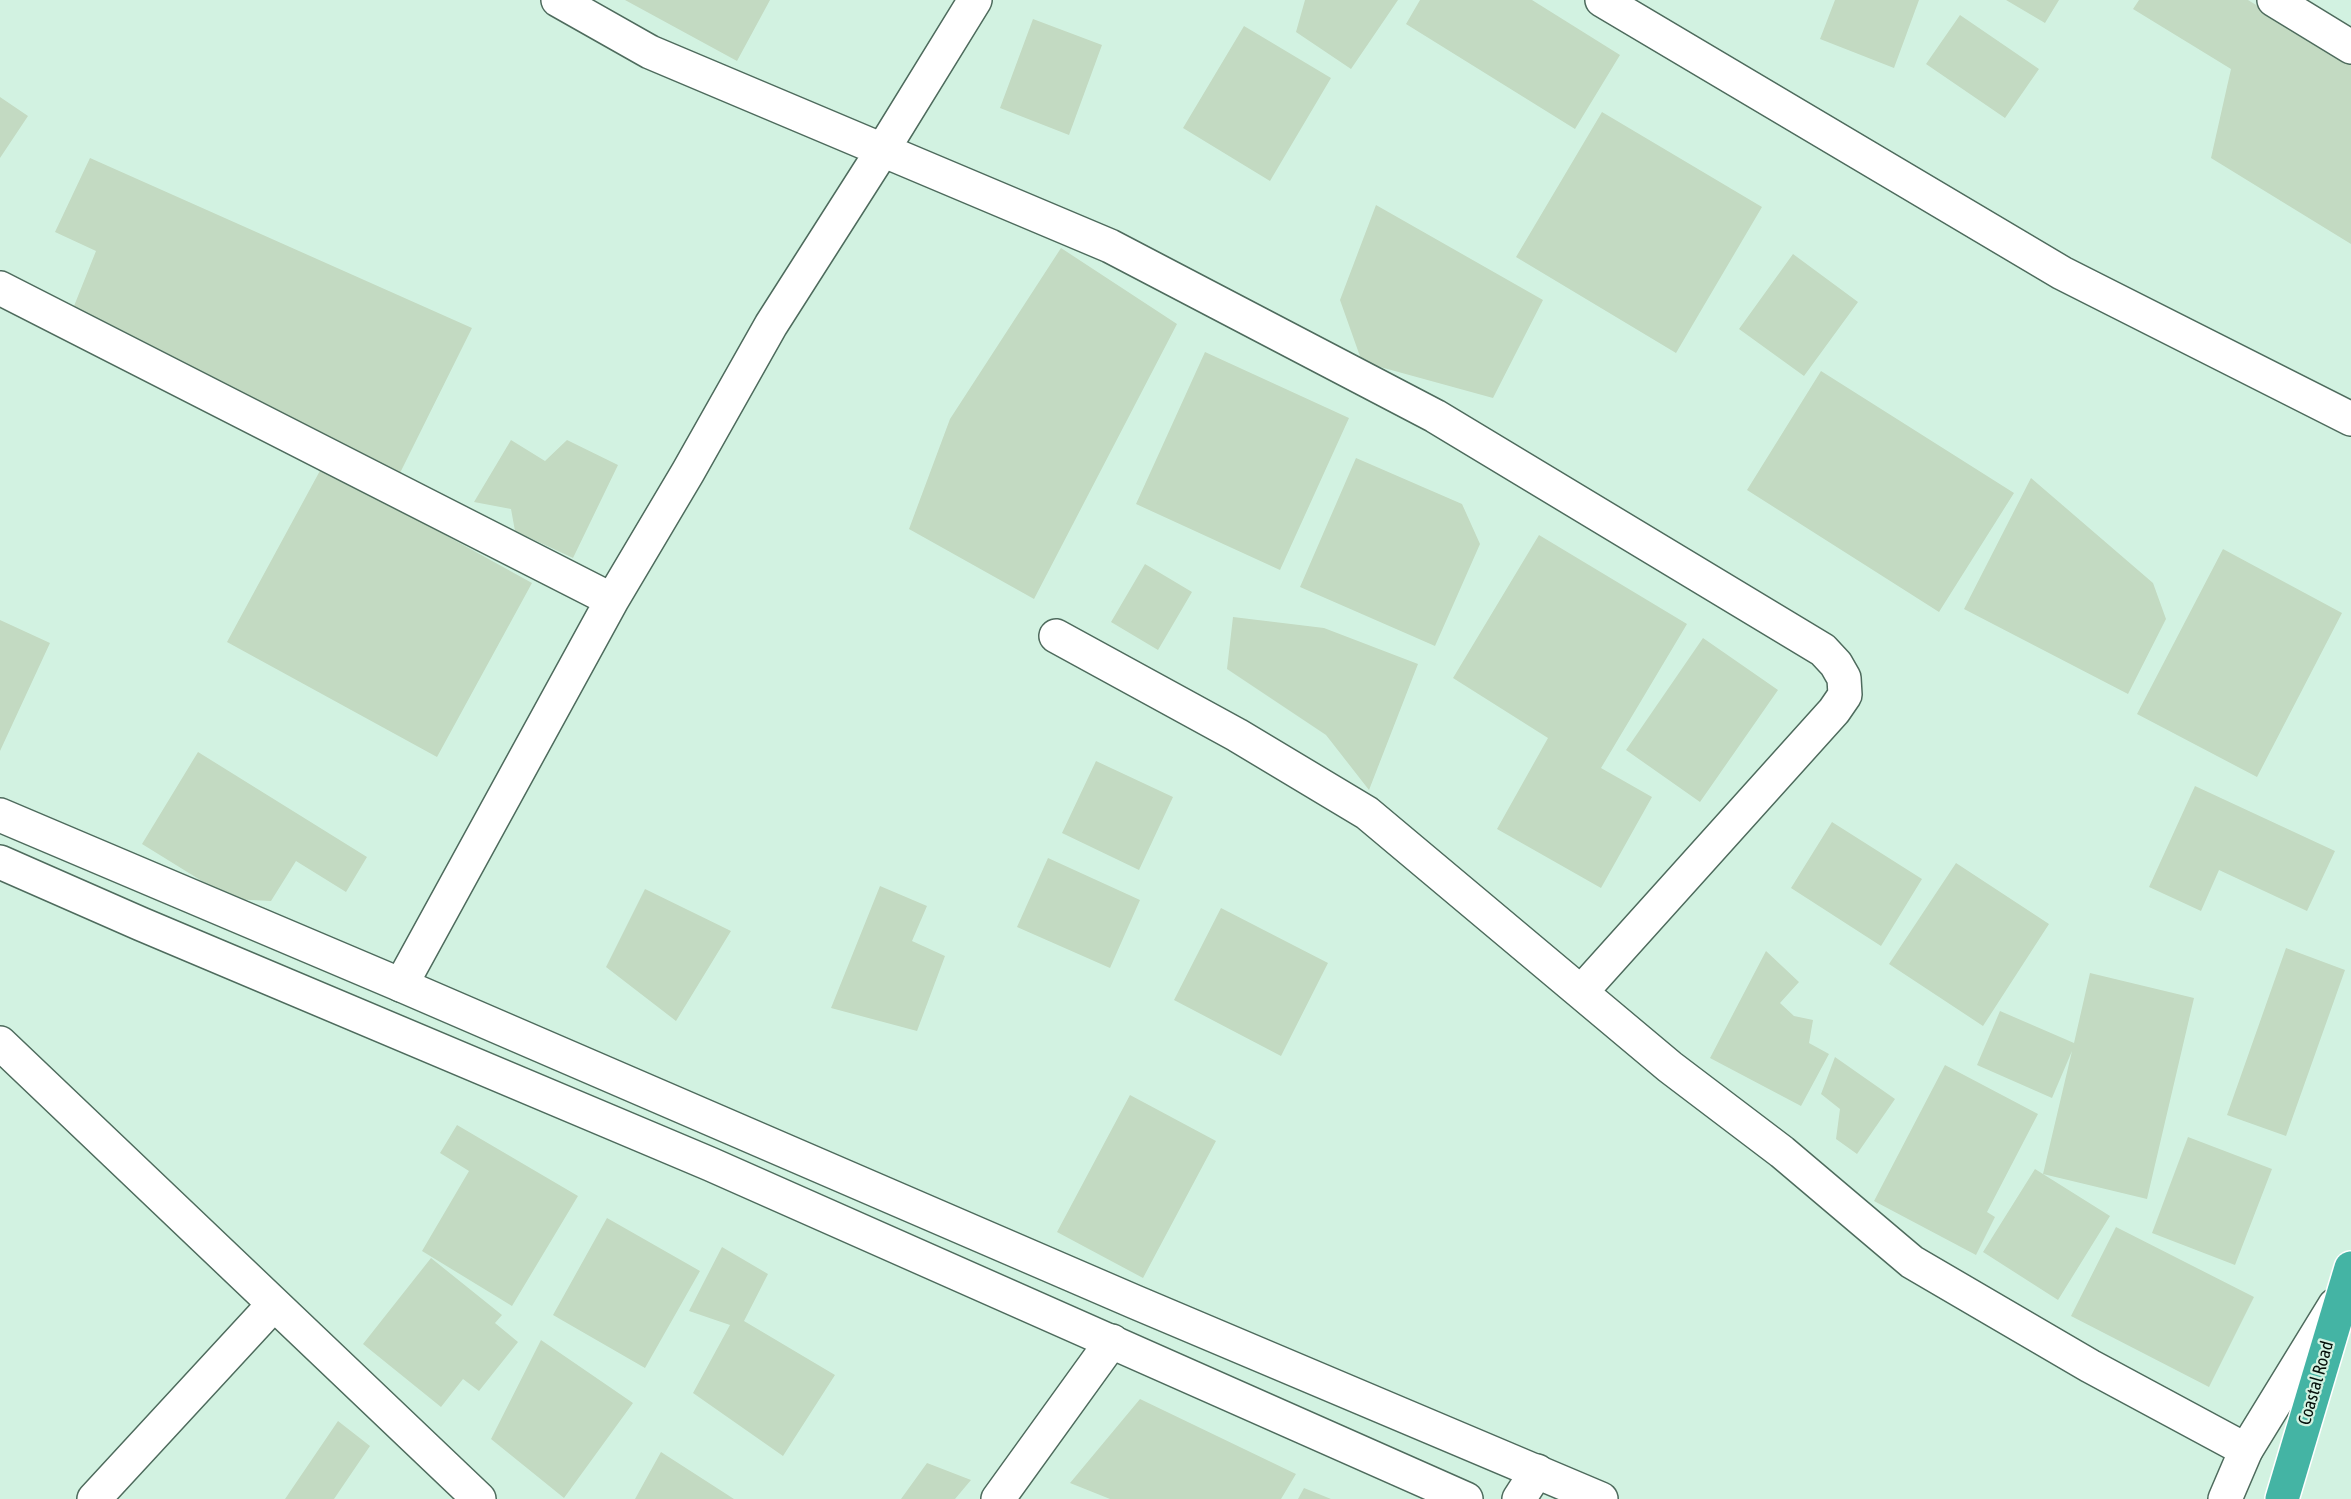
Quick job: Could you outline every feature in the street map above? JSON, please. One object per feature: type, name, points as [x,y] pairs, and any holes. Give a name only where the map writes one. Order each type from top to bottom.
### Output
[{"type":"highway","name":"Coastal Road","points":[[2282,1499],[2347,1279]]},
{"type":"street","points":[[558,0],[650,52],[1110,246],[1435,416],[1823,650],[1836,664],[1844,678],[1845,695],[1834,711],[1582,991]]},
{"type":"street","points":[[401,985],[612,600],[771,326],[975,0]]},
{"type":"street","points":[[1602,0],[2062,273],[2351,419]]},
{"type":"street","points":[[2274,0],[2351,47]]},
{"type":"street","points":[[0,288],[612,600]]},
{"type":"street","points":[[1056,636],[1237,735],[1367,813],[1670,1067],[1782,1152],[1912,1262],[2090,1365],[2246,1450]]},
{"type":"street","points":[[0,815],[401,985],[1124,1297],[1537,1471],[1587,1496]]},
{"type":"street","points":[[0,862],[141,924],[710,1164],[1466,1499]]},
{"type":"street","points":[[0,1043],[479,1499]]},
{"type":"street","points":[[2225,1499],[2246,1450],[2347,1279]]},
{"type":"street","points":[[94,1499],[274,1304]]},
{"type":"street","points":[[998,1499],[1112,1341]]},
{"type":"street","points":[[1520,1499],[1537,1471]]},
{"type":"building","points":[[625,0],[770,0],[737,61]]},
{"type":"building","points":[[1305,0],[1398,0],[1351,69],[1296,32]]},
{"type":"building","points":[[1420,0],[1532,0],[1620,55],[1575,129],[1406,24]]},
{"type":"building","points":[[1835,0],[1919,0],[1894,68],[1820,39]]},
{"type":"building","points":[[2006,0],[2059,0],[2045,23]]},
{"type":"building","points":[[2139,0],[2248,0],[2351,63],[2351,244],[2211,158],[2231,69],[2133,9]]},
{"type":"building","points":[[1960,15],[2039,69],[2005,118],[1926,64]]},
{"type":"building","points":[[1033,19],[1102,45],[1069,135],[1000,108]]},
{"type":"building","points":[[1244,26],[1331,78],[1270,181],[1183,128]]},
{"type":"building","points":[[0,97],[28,116],[0,158]]},
{"type":"building","points":[[1602,112],[1762,207],[1676,353],[1516,257]]},
{"type":"building","points":[[90,158],[472,328],[400,473],[72,311],[96,251],[55,232]]},
{"type":"building","points":[[1376,205],[1543,300],[1493,398],[1362,362],[1340,300]]},
{"type":"building","points":[[1061,248],[1177,324],[1034,599],[909,529],[950,419]]},
{"type":"building","points":[[1793,254],[1858,302],[1804,376],[1739,329]]},
{"type":"building","points":[[1205,352],[1349,418],[1280,570],[1136,504]]},
{"type":"building","points":[[1821,371],[2014,493],[1939,612],[1747,490]]},
{"type":"building","points":[[511,440],[545,461],[567,440],[618,465],[573,558],[515,531],[511,509],[474,502]]},
{"type":"building","points":[[1356,458],[1462,504],[1480,544],[1435,646],[1300,587]]},
{"type":"building","points":[[322,467],[532,583],[437,757],[227,642]]},
{"type":"building","points":[[2031,478],[2153,583],[2166,619],[2128,694],[1964,609]]},
{"type":"building","points":[[1539,535],[1687,624],[1601,768],[1652,797],[1601,888],[1497,829],[1548,738],[1453,678]]},
{"type":"building","points":[[2223,549],[2342,613],[2257,777],[2137,714]]},
{"type":"building","points":[[1145,564],[1192,592],[1158,650],[1111,622]]},
{"type":"building","points":[[1233,617],[1324,628],[1418,664],[1369,790],[1326,735],[1227,669]]},
{"type":"building","points":[[0,620],[50,643],[0,751]]},
{"type":"building","points":[[1703,638],[1778,690],[1700,802],[1626,750]]},
{"type":"building","points":[[198,752],[367,857],[346,892],[296,861],[271,901],[231,899],[142,844]]},
{"type":"building","points":[[1096,761],[1173,797],[1139,870],[1062,833]]},
{"type":"building","points":[[2195,786],[2335,851],[2307,911],[2219,870],[2201,911],[2149,887]]},
{"type":"building","points":[[1832,822],[1922,879],[1881,946],[1791,888]]},
{"type":"building","points":[[1048,858],[1140,900],[1110,968],[1017,927]]},
{"type":"building","points":[[1956,863],[2049,924],[1983,1026],[1889,964]]},
{"type":"building","points":[[880,886],[927,906],[912,941],[945,956],[917,1031],[831,1008]]},
{"type":"building","points":[[645,889],[731,931],[676,1021],[606,967]]},
{"type":"building","points":[[1221,908],[1328,963],[1281,1056],[1174,1000]]},
{"type":"building","points":[[2286,948],[2345,970],[2286,1136],[2227,1115]]},
{"type":"building","points":[[1766,951],[1799,982],[1780,1003],[1794,1016],[1813,1020],[1809,1043],[1829,1054],[1801,1106],[1710,1058]]},
{"type":"building","points":[[2090,973],[2194,998],[2147,1199],[2043,1174],[2072,1051],[2052,1098],[1977,1065],[2000,1011],[2074,1043]]},
{"type":"building","points":[[1835,1057],[1895,1099],[1857,1154],[1836,1139],[1840,1109],[1821,1094]]},
{"type":"building","points":[[1945,1065],[2038,1114],[1987,1212],[1995,1217],[1976,1255],[1874,1201]]},
{"type":"building","points":[[1130,1095],[1216,1141],[1143,1278],[1057,1232]]},
{"type":"building","points":[[457,1125],[578,1196],[512,1306],[422,1251],[469,1171],[440,1153]]},
{"type":"building","points":[[2188,1137],[2272,1169],[2235,1265],[2152,1233]]},
{"type":"building","points":[[2035,1169],[2110,1216],[2058,1300],[1983,1252]]},
{"type":"building","points":[[607,1218],[700,1271],[645,1368],[553,1315]]},
{"type":"building","points":[[2116,1227],[2254,1297],[2209,1387],[2071,1316]]},
{"type":"building","points":[[722,1247],[768,1274],[744,1321],[835,1375],[783,1456],[693,1393],[730,1325],[689,1311]]},
{"type":"building","points":[[431,1258],[502,1315],[495,1323],[518,1342],[479,1391],[463,1379],[441,1407],[363,1344]]},
{"type":"building","points":[[541,1340],[633,1403],[564,1498],[491,1439]]},
{"type":"building","points":[[1140,1399],[1296,1474],[1281,1499],[1110,1499],[1070,1483]]},
{"type":"building","points":[[338,1421],[370,1446],[334,1499],[285,1499]]},
{"type":"building","points":[[661,1452],[734,1499],[635,1499]]},
{"type":"building","points":[[927,1463],[971,1480],[955,1499],[901,1499]]},
{"type":"building","points":[[1304,1488],[1331,1499],[1298,1499]]}]
